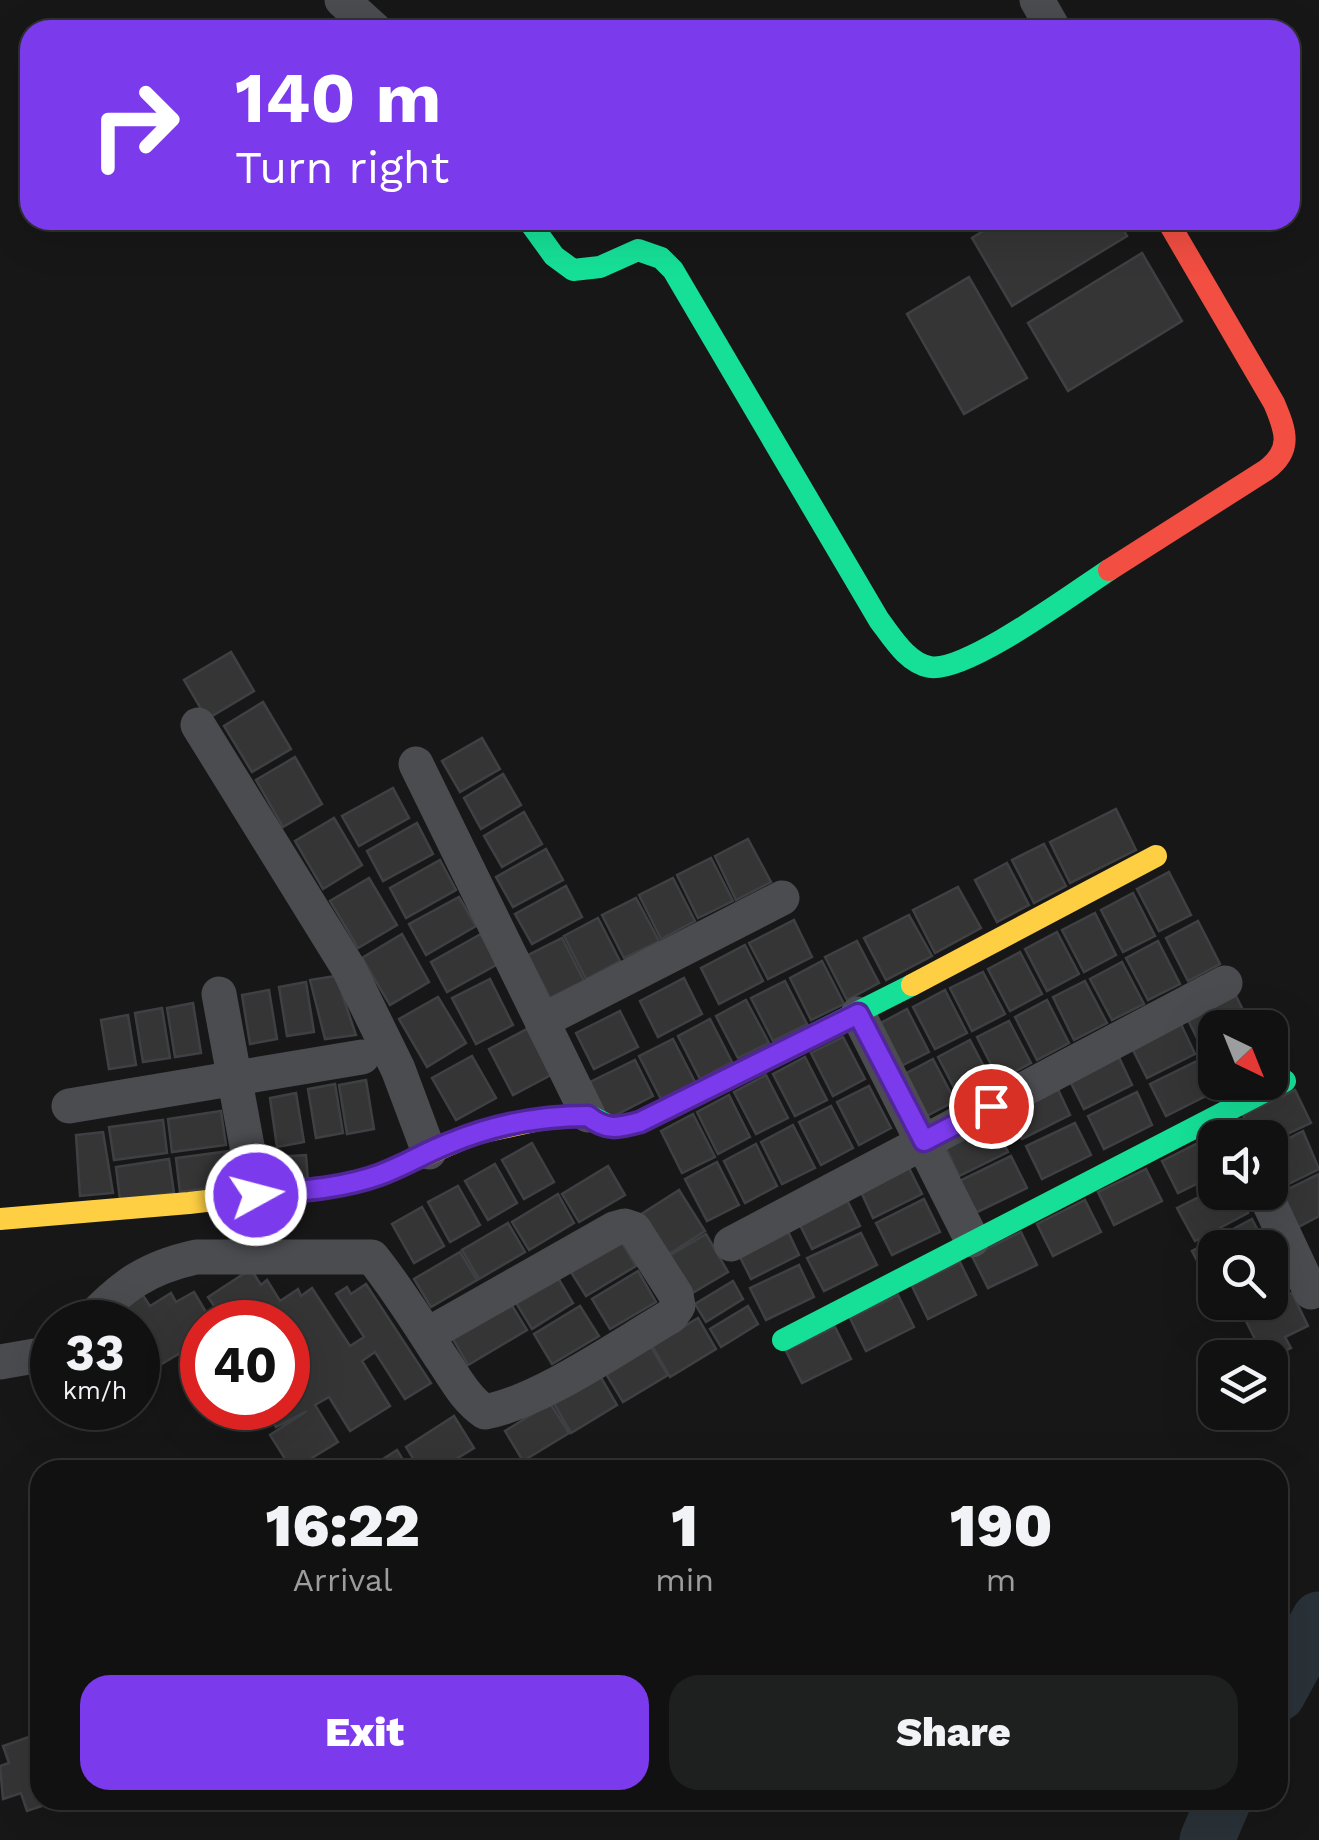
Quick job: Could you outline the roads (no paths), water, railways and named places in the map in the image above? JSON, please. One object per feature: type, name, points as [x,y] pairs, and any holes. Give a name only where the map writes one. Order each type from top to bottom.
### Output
[{"type":"street","points":[[342,0],[364,20]]},
{"type":"street","points":[[535,230],[554,256],[573,270],[600,267],[638,250],[662,258],[879,620],[910,658],[922,667],[938,670],[976,655],[1238,488],[1277,462],[1286,451],[1287,429],[1274,403],[1173,230]]},
{"type":"street","points":[[198,726],[349,969],[398,1069],[430,1152]]},
{"type":"street","points":[[416,764],[588,1116],[600,1126],[618,1128],[640,1122],[858,1014],[1156,856]]},
{"type":"street","points":[[542,1022],[782,898]]},
{"type":"street","points":[[731,1244],[1225,983]]},
{"type":"street","points":[[218,994],[256,1195]]},
{"type":"street","points":[[858,1014],[972,1240]]},
{"type":"street","points":[[69,1106],[362,1057]]},
{"type":"street","points":[[1238,1120],[1262,1100]]},
{"type":"street","points":[[0,1219],[256,1195],[359,1181],[502,1126],[588,1116]]},
{"type":"street","points":[[783,1340],[972,1240],[1198,1140]]},
{"type":"street","points":[[1272,1210],[1311,1292]]},
{"type":"street","points":[[108,1300],[140,1276],[185,1260],[372,1257],[472,1404],[485,1412],[506,1408],[579,1370],[672,1316],[678,1306],[676,1295],[634,1229],[625,1226],[426,1335]]},
{"type":"street","points":[[0,1362],[30,1357]]},
{"type":"waterway","points":[[1288,1676],[1319,1619]]},
{"type":"waterway","points":[[1207,1840],[1220,1810]]}]
